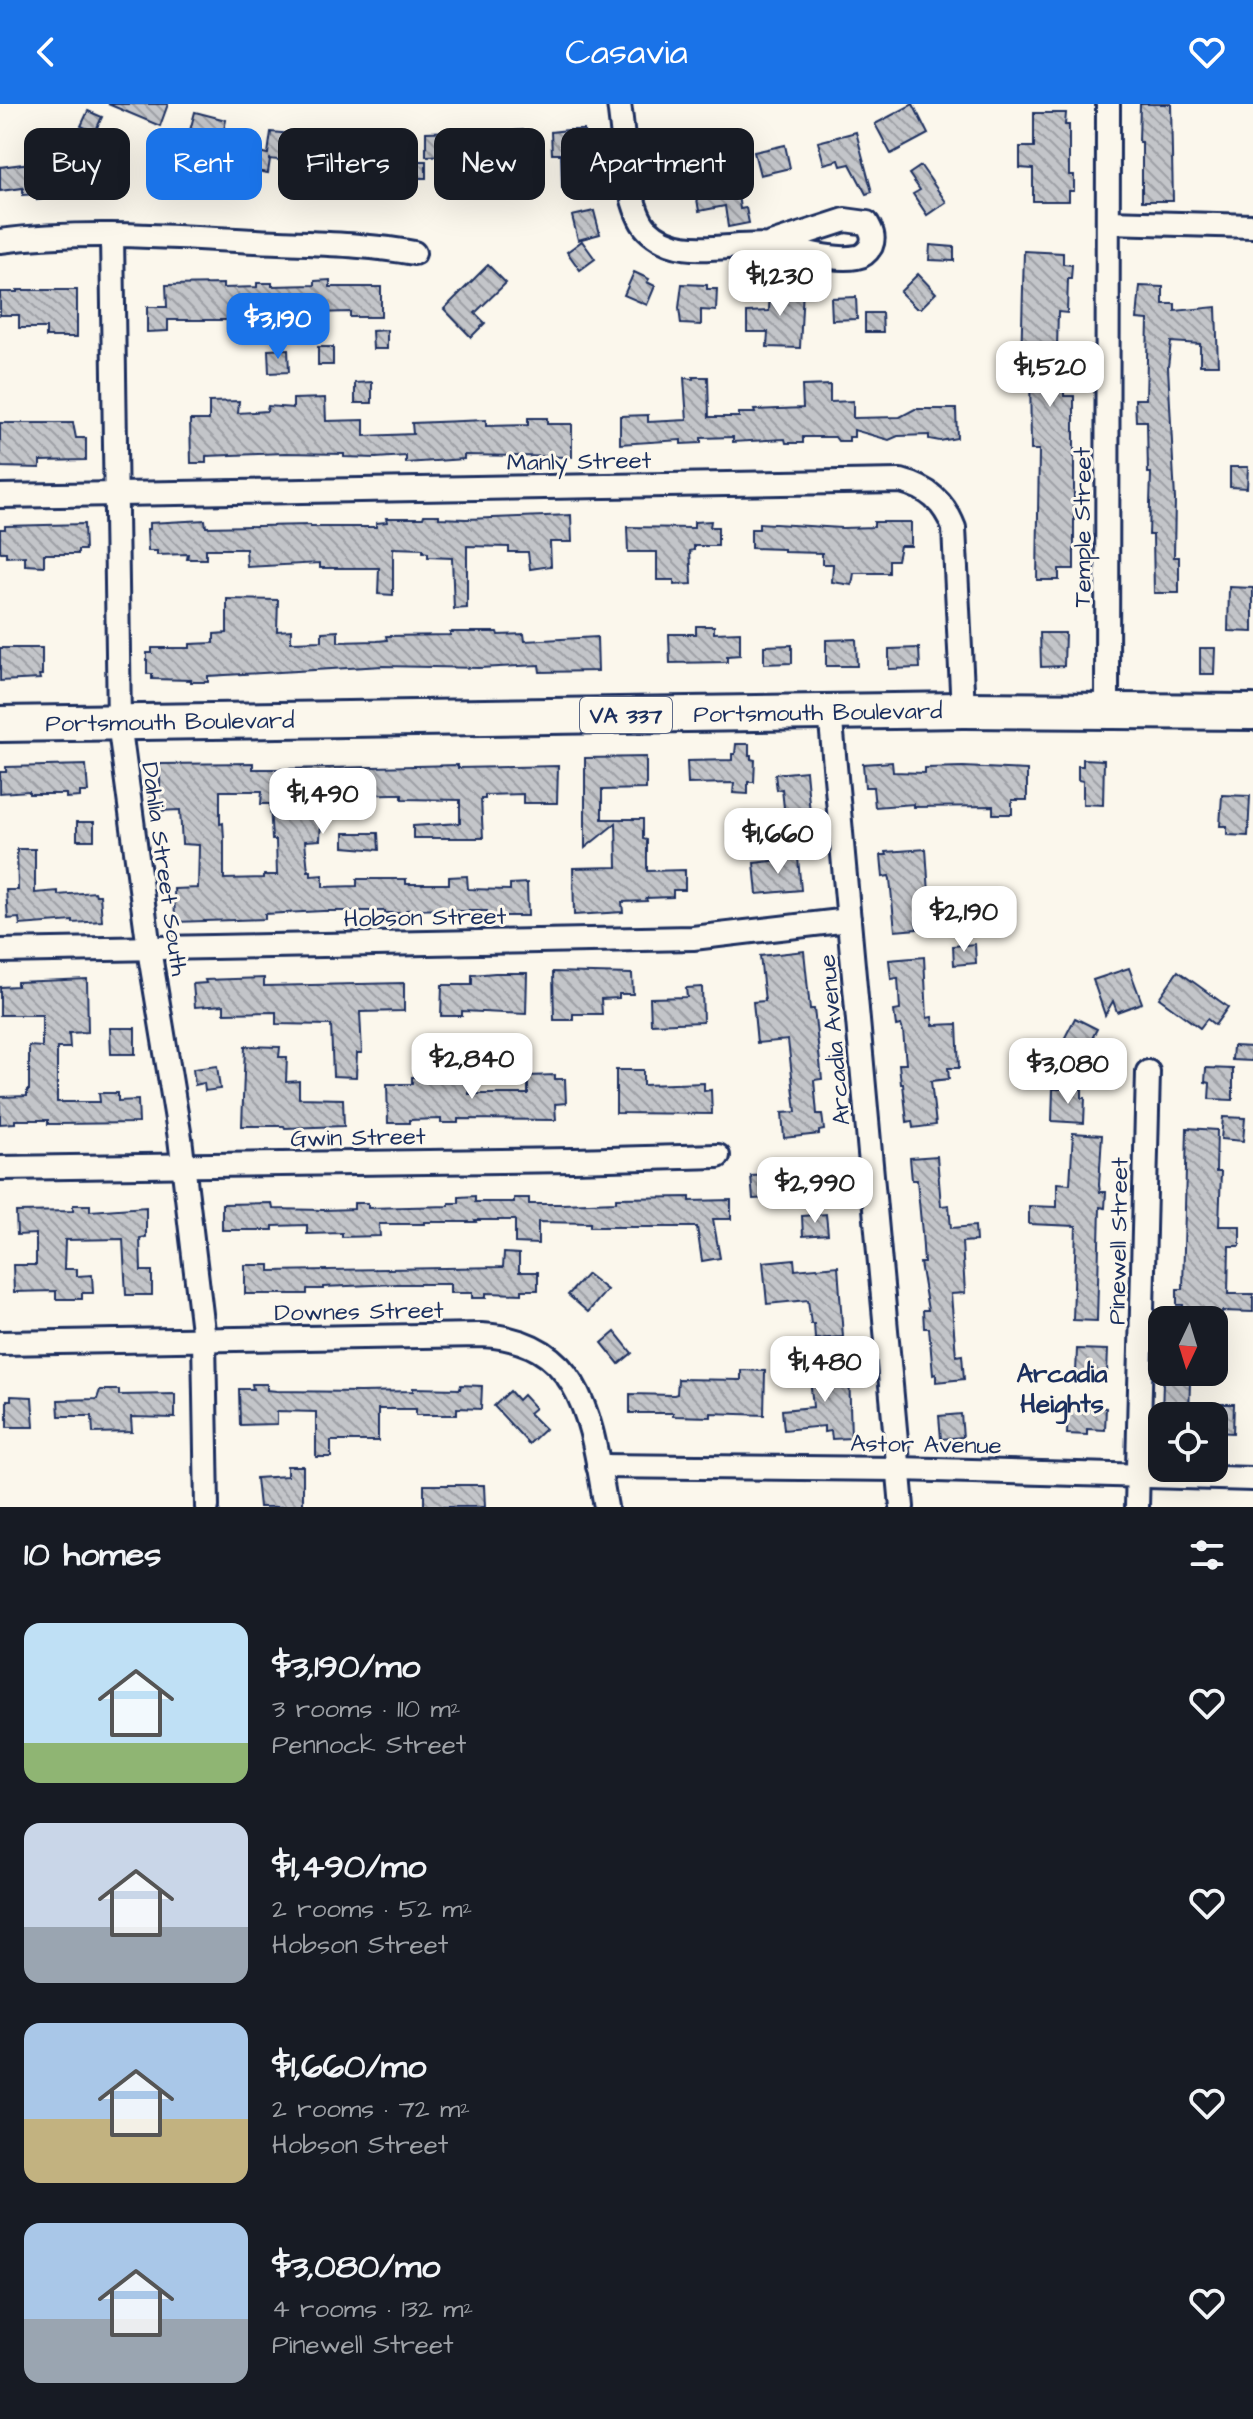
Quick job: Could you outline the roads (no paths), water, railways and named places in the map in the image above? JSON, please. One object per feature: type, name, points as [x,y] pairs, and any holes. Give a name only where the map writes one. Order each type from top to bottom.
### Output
[{"type":"main road","name":"Portsmouth Boulevard","points":[[0,724],[830,711],[1253,712]]},
{"type":"street","points":[[619,104],[635,211],[646,227],[661,240],[692,249],[768,245]]},
{"type":"street","name":"Temple Street","points":[[1107,710],[1108,104]]},
{"type":"street","points":[[1108,222],[1253,226]]},
{"type":"street","points":[[0,241],[58,236],[112,236],[372,247],[414,253]]},
{"type":"street","name":"Dahlia Street South","points":[[112,236],[119,722],[149,949],[183,1166],[204,1339],[207,1507]]},
{"type":"street","name":"Manly Street","points":[[0,496],[901,481],[931,493],[943,505],[954,528],[963,710]]},
{"type":"street","name":"Arcadia Avenue","points":[[830,711],[902,1507]]},
{"type":"street","name":"Hobson Street","points":[[0,951],[693,938],[849,920]]},
{"type":"street","name":"Pinewell Street","points":[[1137,1507],[1148,1072]]},
{"type":"street","name":"Gwin Street","points":[[0,1168],[718,1156]]},
{"type":"street","name":"Downes Street","points":[[0,1343],[481,1335],[516,1340],[551,1359],[579,1393],[588,1413],[606,1507]]},
{"type":"street","name":"Astor Avenue","points":[[598,1466],[899,1469],[1253,1479]]},
{"type":"district","name":"Arcadia Heights","points":[[1062,1388]]}]
